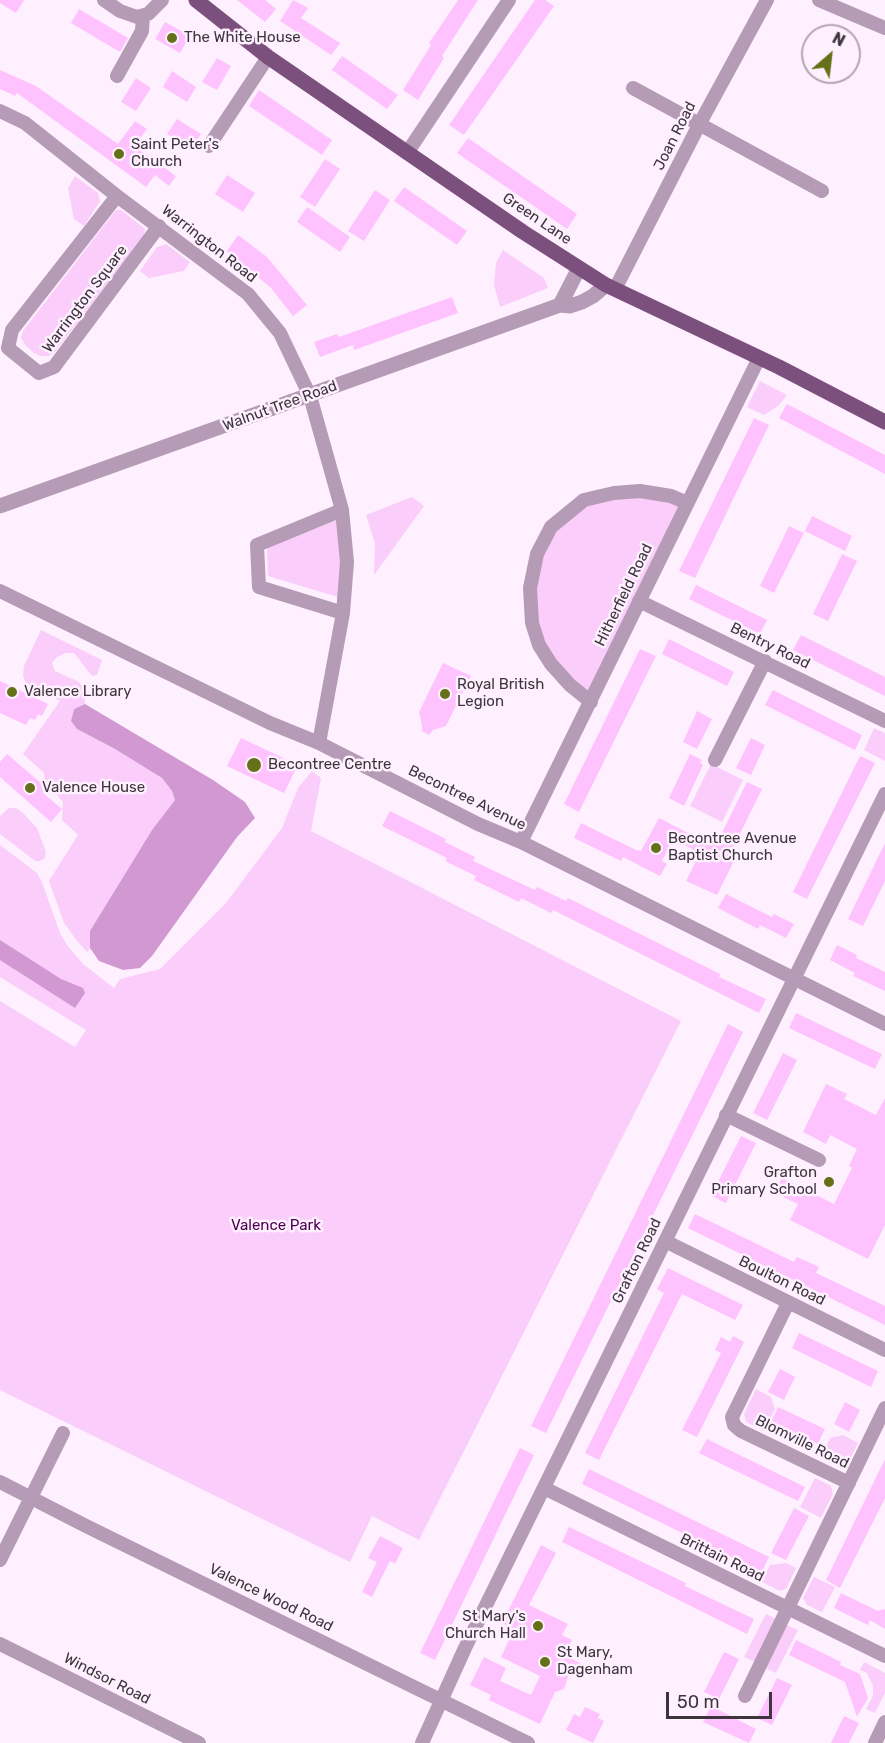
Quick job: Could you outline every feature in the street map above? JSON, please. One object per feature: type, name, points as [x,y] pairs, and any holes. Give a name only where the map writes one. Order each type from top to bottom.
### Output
[{"type":"main road","name":"Green Lane","points":[[196,0],[268,57],[407,153],[610,287],[759,358],[885,422]]},
{"type":"street","points":[[104,0],[120,11],[137,16],[148,14],[162,0]]},
{"type":"street","points":[[407,153],[508,0]]},
{"type":"street","name":"Joan Road","points":[[610,287],[767,0]]},
{"type":"street","points":[[819,0],[885,28]]},
{"type":"street","points":[[117,76],[142,31],[143,16]]},
{"type":"street","points":[[209,146],[268,57]]},
{"type":"street","points":[[633,88],[822,191]]},
{"type":"street","name":"Warrington Road","points":[[0,111],[25,123],[117,196],[248,294],[279,333],[310,396],[342,510],[347,562],[343,613],[319,743]]},
{"type":"street","name":"Warrington Square","points":[[117,196],[12,330],[8,348],[39,373],[54,367],[159,226]]},
{"type":"street","points":[[560,305],[579,268]]},
{"type":"street","name":"Walnut Tree Road","points":[[0,506],[560,305],[570,306],[582,302],[610,287]]},
{"type":"street","name":"Hitherfield Road","points":[[521,842],[759,358]]},
{"type":"street","points":[[591,702],[570,686],[551,664],[539,645],[532,623],[530,588],[537,554],[551,527],[584,500],[614,493],[640,491],[671,496],[687,503]]},
{"type":"street","points":[[342,510],[257,545],[259,587],[343,613]]},
{"type":"street","name":"Becontree Avenue","points":[[0,591],[270,723],[319,743],[478,824],[521,842],[885,1024]]},
{"type":"street","name":"Bentry Road","points":[[639,601],[885,721]]},
{"type":"street","points":[[716,760],[765,661]]},
{"type":"street","name":"Grafton Road","points":[[422,1743],[441,1699],[726,1115],[885,795]]},
{"type":"street","points":[[726,1115],[819,1160]]},
{"type":"street","name":"Boulton Road","points":[[665,1241],[885,1350]]},
{"type":"street","name":"Blomville Road","points":[[788,1303],[732,1417],[734,1425],[741,1431],[849,1483]]},
{"type":"street","points":[[745,1696],[885,1408]]},
{"type":"street","points":[[0,1560],[63,1433]]},
{"type":"street","name":"Valence Wood Road","points":[[0,1482],[96,1532],[528,1743]]},
{"type":"street","name":"Brittain Road","points":[[544,1488],[885,1656]]},
{"type":"street","name":"Windsor Road","points":[[0,1644],[199,1743]]},
{"type":"street","points":[[875,1743],[885,1722]]},
{"type":"green space","points":[[75,176],[98,193],[100,201],[84,226],[74,219],[68,188]]},
{"type":"green space","points":[[116,210],[121,210],[145,229],[144,235],[54,353],[40,356],[34,353],[21,338],[23,331]]},
{"type":"green space","points":[[166,244],[190,262],[184,271],[149,278],[140,271],[157,247]]},
{"type":"green space","points":[[503,250],[544,278],[548,288],[500,307],[494,285],[496,263]]},
{"type":"green space","points":[[760,381],[787,395],[779,405],[764,415],[747,407]]},
{"type":"green space","points":[[614,493],[687,503],[591,702],[539,645],[530,588],[551,527],[584,500]]},
{"type":"green space","points":[[412,497],[424,506],[374,575],[375,543],[366,515]]},
{"type":"green space","points":[[337,520],[341,559],[338,597],[268,576],[267,547]]},
{"type":"green space","points":[[41,630],[102,660],[97,675],[92,676],[74,653],[65,653],[52,663],[55,671],[79,682],[84,688],[85,704],[74,709],[71,721],[77,729],[162,778],[172,791],[175,800],[152,830],[90,931],[90,948],[87,952],[64,923],[49,881],[78,835],[62,820],[63,802],[45,781],[44,773],[23,754],[60,701],[26,683],[23,676],[24,666]]},
{"type":"green space","points":[[874,728],[885,733],[885,761],[864,750]]},
{"type":"green space","points":[[711,764],[743,780],[722,822],[690,806]]},
{"type":"green space","name":"Valence Park","points":[[312,771],[321,778],[311,831],[681,1021],[419,1540],[372,1516],[350,1562],[0,1390],[0,1001],[75,1047],[86,1030],[0,977],[0,845],[37,873],[60,933],[67,945],[83,964],[114,988],[120,979],[160,969],[226,903],[282,828],[298,788]]},
{"type":"green space","points":[[9,808],[16,808],[22,812],[37,828],[46,852],[45,858],[35,861],[0,834],[0,816]]},
{"type":"green space","points":[[756,1389],[771,1397],[775,1409],[764,1431],[746,1422],[744,1414]]},
{"type":"green space","points":[[843,1435],[858,1443],[847,1465],[839,1467],[821,1458],[830,1438]]},
{"type":"green space","points":[[815,1478],[831,1486],[833,1494],[821,1518],[800,1507]]},
{"type":"green space","points":[[786,1563],[796,1568],[786,1589],[780,1591],[762,1582],[770,1565]]},
{"type":"green space","points":[[814,1577],[835,1587],[822,1612],[807,1605],[803,1598]]},
{"type":"green space","points":[[766,1614],[774,1618],[776,1626],[757,1663],[744,1657]]},
{"type":"green space","points":[[787,1625],[798,1630],[776,1673],[763,1667]]},
{"type":"green space","points":[[864,1662],[885,1673],[885,1693],[875,1713],[866,1709],[873,1696],[873,1686],[867,1673],[860,1670]]},
{"type":"shaded area","points":[[85,704],[213,780],[245,802],[255,818],[237,837],[152,956],[140,968],[123,970],[99,961],[90,948],[90,931],[152,830],[175,800],[172,791],[162,778],[77,729],[71,721],[74,709]]},
{"type":"shaded area","points":[[0,940],[61,979],[83,988],[85,993],[75,1008],[0,960]]},
{"type":"building","points":[[0,0],[24,0],[16,13],[0,3]]},
{"type":"building","points":[[237,0],[265,0],[276,9],[265,22]]},
{"type":"building","points":[[293,0],[308,8],[301,18],[340,43],[331,55],[280,21]]},
{"type":"building","points":[[458,0],[478,0],[442,56],[444,58],[418,100],[403,90],[431,45],[429,43]]},
{"type":"building","points":[[535,0],[545,0],[554,6],[464,135],[449,125]]},
{"type":"building","points":[[79,9],[128,38],[120,52],[71,23]]},
{"type":"building","name":"The White House","points":[[165,22],[190,36],[180,53],[155,39]]},
{"type":"building","points":[[342,56],[398,95],[387,109],[332,70]]},
{"type":"building","points":[[217,58],[231,66],[217,90],[202,82]]},
{"type":"building","points":[[0,70],[36,86],[118,144],[135,121],[147,129],[139,140],[141,142],[137,148],[176,176],[169,186],[155,175],[146,187],[17,93],[15,96],[0,89]]},
{"type":"building","points":[[172,71],[196,87],[187,102],[163,87]]},
{"type":"building","points":[[136,78],[151,88],[136,111],[121,102]]},
{"type":"building","points":[[259,90],[332,140],[322,155],[249,106]]},
{"type":"building","points":[[177,119],[201,134],[191,149],[167,134]]},
{"type":"building","points":[[468,138],[577,214],[567,229],[457,153]]},
{"type":"building","points":[[325,159],[340,169],[315,207],[300,197]]},
{"type":"building","points":[[227,175],[255,193],[243,212],[215,194]]},
{"type":"building","points":[[404,187],[467,231],[457,245],[394,201]]},
{"type":"building","points":[[375,190],[390,200],[364,241],[348,231]]},
{"type":"building","points":[[307,207],[350,237],[340,252],[297,222]]},
{"type":"building","points":[[238,235],[267,257],[307,305],[293,316],[271,288],[227,251]]},
{"type":"building","points":[[452,297],[458,313],[354,350],[353,345],[320,357],[314,342],[337,334],[339,337]]},
{"type":"building","points":[[787,404],[885,455],[885,474],[779,418]]},
{"type":"building","points":[[754,418],[769,425],[695,578],[679,571]]},
{"type":"building","points":[[812,516],[852,536],[845,551],[805,531]]},
{"type":"building","points":[[789,526],[804,533],[774,593],[760,586]]},
{"type":"building","points":[[842,554],[857,561],[828,621],[813,614]]},
{"type":"building","points":[[696,585],[767,620],[760,634],[689,599]]},
{"type":"building","points":[[801,635],[885,677],[885,696],[793,650]]},
{"type":"building","points":[[669,639],[734,672],[727,686],[662,654]]},
{"type":"building","points":[[640,649],[656,656],[579,812],[564,804]]},
{"type":"building","name":"Royal British Legion","points":[[443,663],[471,676],[446,726],[433,730],[429,735],[422,731],[419,712]]},
{"type":"building","name":"Valence Library","points":[[0,681],[48,704],[42,716],[38,714],[35,720],[30,718],[26,725],[0,713]]},
{"type":"building","points":[[773,690],[862,735],[855,750],[765,705]]},
{"type":"building","points":[[697,711],[712,719],[697,749],[683,742]]},
{"type":"building","name":"Becontree Centre","points":[[241,738],[298,765],[284,793],[227,766]]},
{"type":"building","points":[[751,738],[765,745],[751,775],[736,768]]},
{"type":"building","name":"Valence House","points":[[7,754],[47,788],[43,793],[62,809],[51,822],[0,777],[0,762]]},
{"type":"building","points":[[690,754],[702,760],[700,763],[703,765],[684,806],[669,798]]},
{"type":"building","points":[[860,756],[875,763],[807,899],[793,892]]},
{"type":"building","points":[[747,782],[762,789],[731,852],[737,855],[717,895],[686,881],[700,853],[673,839],[662,861],[667,864],[660,876],[623,857],[621,861],[574,838],[581,823],[641,851],[659,818],[705,842],[706,840],[716,845]]},
{"type":"building","points":[[390,811],[446,839],[445,842],[475,857],[473,861],[535,890],[537,887],[566,901],[568,898],[766,999],[759,1013],[553,910],[551,913],[521,898],[519,902],[474,880],[476,876],[445,861],[447,858],[382,826]]},
{"type":"building","points":[[885,843],[885,881],[863,926],[848,919]]},
{"type":"building","points":[[726,894],[772,917],[774,914],[794,924],[786,938],[760,925],[758,929],[718,908]]},
{"type":"building","points":[[837,945],[857,955],[856,958],[885,972],[885,991],[853,976],[855,973],[830,960]]},
{"type":"building","points":[[796,1013],[882,1054],[875,1069],[789,1028]]},
{"type":"building","points":[[728,1024],[743,1032],[546,1433],[531,1426]]},
{"type":"building","points":[[783,1053],[797,1060],[767,1120],[753,1113]]},
{"type":"building","points":[[826,1084],[847,1094],[844,1099],[876,1115],[885,1098],[885,1225],[868,1259],[790,1220],[798,1204],[781,1196],[782,1192],[776,1189],[782,1178],[834,1204],[852,1168],[849,1166],[857,1149],[830,1135],[826,1144],[803,1132]]},
{"type":"building","points":[[741,1136],[756,1143],[726,1203],[711,1196]]},
{"type":"building","points":[[695,1214],[794,1262],[797,1257],[819,1267],[816,1273],[885,1306],[885,1325],[688,1228]]},
{"type":"building","points":[[668,1268],[743,1305],[735,1320],[682,1294],[599,1460],[585,1453],[664,1293],[657,1289]]},
{"type":"building","points":[[799,1333],[878,1371],[871,1387],[792,1348]]},
{"type":"building","points":[[733,1336],[744,1342],[697,1437],[682,1430],[721,1353],[715,1350],[721,1337],[730,1342]]},
{"type":"building","points":[[780,1369],[795,1377],[784,1400],[768,1392]]},
{"type":"building","points":[[845,1402],[860,1410],[849,1432],[834,1424]]},
{"type":"building","points":[[778,1407],[825,1429],[818,1444],[771,1422]]},
{"type":"building","points":[[707,1439],[805,1487],[798,1501],[699,1453]]},
{"type":"building","points":[[520,1448],[534,1455],[435,1660],[420,1653]]},
{"type":"building","points":[[885,1459],[885,1498],[840,1588],[826,1580]]},
{"type":"building","points":[[589,1469],[769,1557],[762,1572],[582,1484]]},
{"type":"building","points":[[794,1508],[809,1516],[786,1560],[771,1553]]},
{"type":"building","points":[[569,1527],[686,1583],[685,1586],[754,1619],[747,1634],[562,1542]]},
{"type":"building","points":[[380,1536],[403,1548],[395,1564],[390,1561],[372,1597],[362,1592],[377,1562],[368,1558]]},
{"type":"building","points":[[541,1545],[556,1553],[529,1605],[568,1624],[562,1635],[572,1640],[564,1655],[588,1667],[581,1680],[569,1674],[564,1689],[555,1692],[540,1724],[489,1700],[491,1695],[470,1685],[484,1657],[506,1668],[500,1681],[531,1695],[540,1676],[501,1657],[514,1629],[502,1623]]},
{"type":"building","points":[[841,1593],[878,1611],[885,1609],[885,1629],[870,1620],[868,1625],[834,1608]]},
{"type":"building","points":[[796,1640],[860,1674],[868,1698],[857,1717],[845,1682],[789,1655]]},
{"type":"building","points":[[724,1652],[739,1659],[719,1699],[704,1692]]},
{"type":"building","points":[[777,1678],[792,1685],[772,1725],[757,1718]]},
{"type":"building","points":[[711,1706],[756,1729],[749,1743],[703,1722]]},
{"type":"building","points":[[585,1707],[600,1714],[598,1718],[604,1721],[593,1743],[566,1730],[574,1714],[580,1717]]},
{"type":"building","points":[[844,1716],[859,1723],[849,1743],[831,1743]]},
{"type":"place","name":"The White House","points":[[172,38]]},
{"type":"place","name":"Saint Peter's Church","points":[[119,154]]},
{"type":"place","name":"Valence Library","points":[[12,692]]},
{"type":"place","name":"Royal British Legion","points":[[445,694]]},
{"type":"place","name":"Becontree Centre","points":[[254,765]]},
{"type":"place","name":"Valence House","points":[[30,788]]},
{"type":"place","name":"Becontree Avenue Baptist Church","points":[[656,848]]},
{"type":"place","name":"Grafton Primary School","points":[[829,1182]]},
{"type":"place","name":"St Mary's Church Hall","points":[[538,1626]]},
{"type":"place","name":"St Mary, Dagenham","points":[[545,1662]]}]
